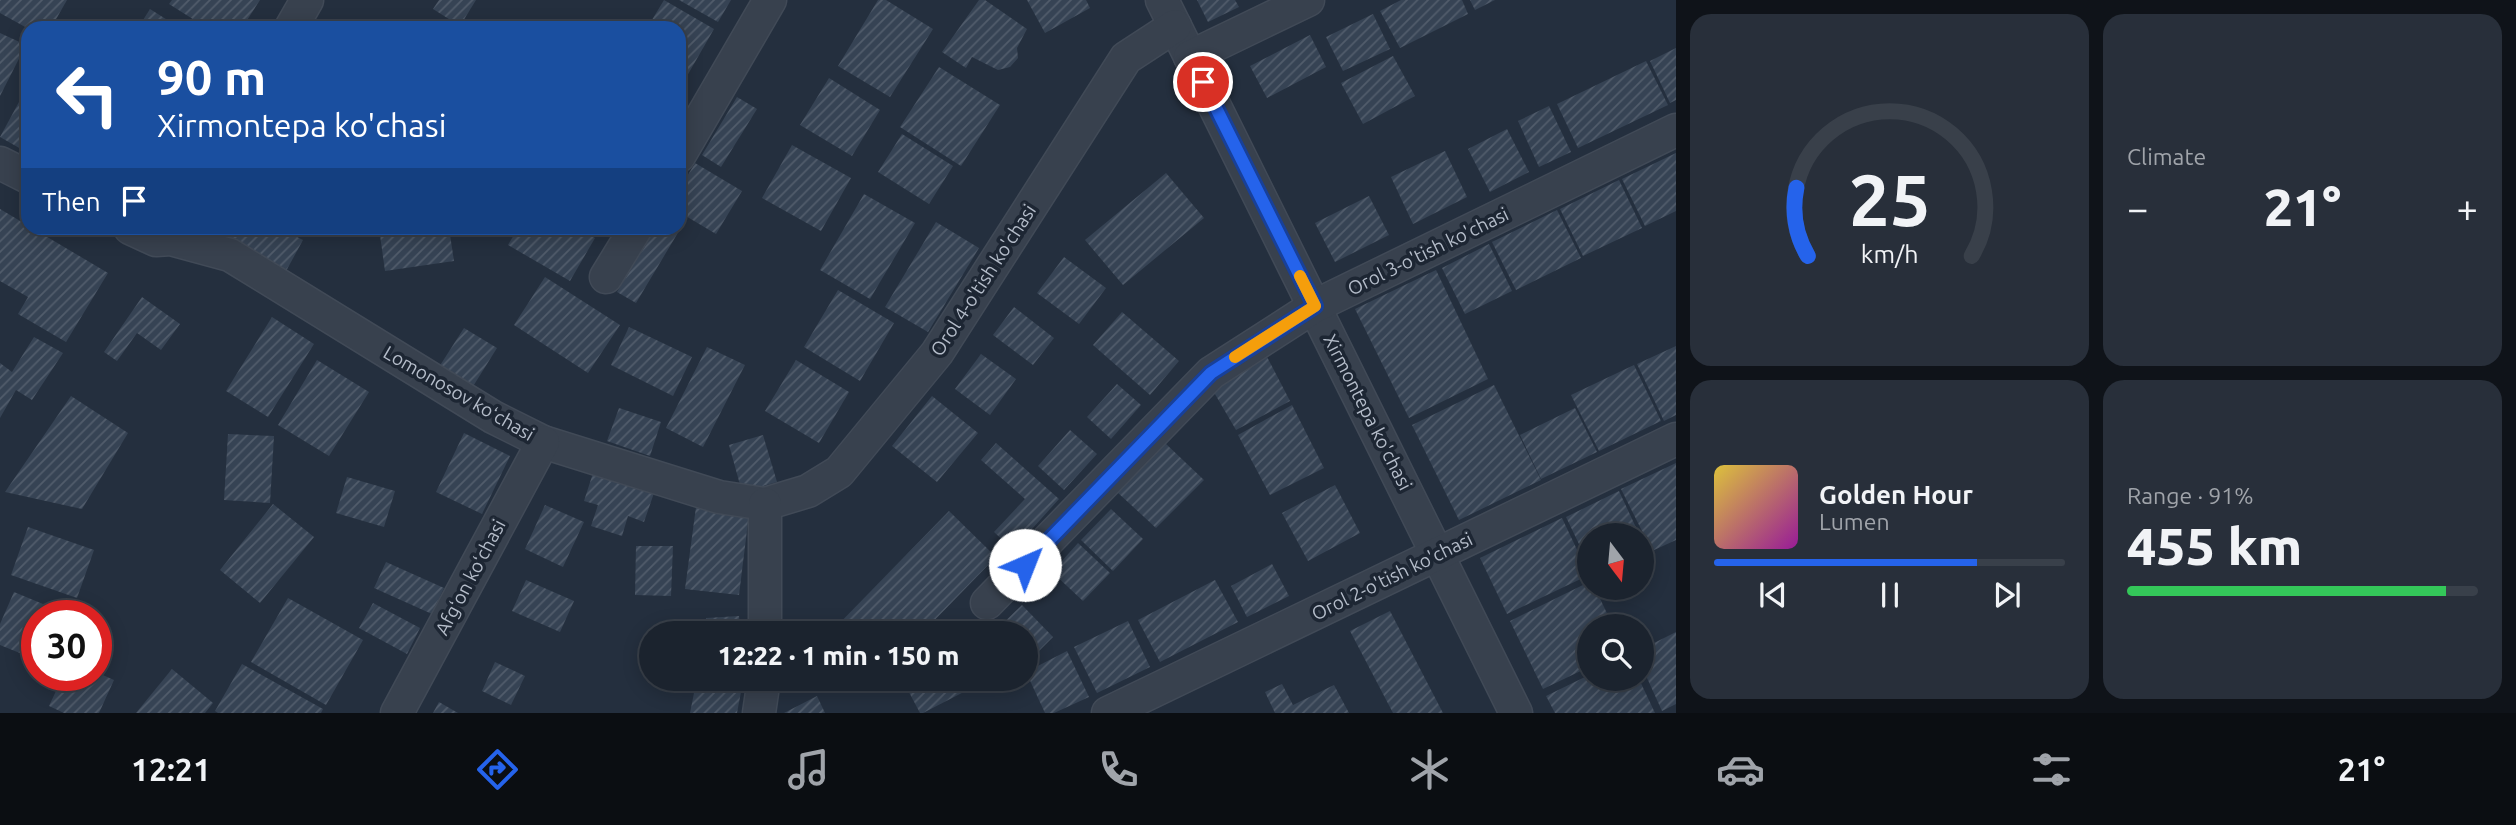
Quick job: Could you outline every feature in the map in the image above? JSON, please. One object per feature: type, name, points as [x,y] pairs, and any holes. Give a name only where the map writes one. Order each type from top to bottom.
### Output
[{"type":"street","points":[[295,21],[307,0]]},
{"type":"street","points":[[686,144],[770,0]]},
{"type":"street","points":[[1190,57],[1308,0]]},
{"type":"street","name":"Xirmontepa ko'chasi","points":[[1168,13],[1516,713]]},
{"type":"street","name":"Orol 4-o'tish ko'chasi","points":[[765,504],[808,491],[839,472],[937,353],[1126,58],[1168,13]]},
{"type":"street","name":"Orol 3-o'tish ko'chasi","points":[[987,603],[1211,373],[1315,306],[1676,130]]},
{"type":"street","points":[[0,163],[21,174]]},
{"type":"street","name":"Lomonosov koʻchasi","points":[[145,235],[156,240],[169,235]]},
{"type":"street","name":"Lomonosov koʻchasi","points":[[179,235],[230,256],[493,417],[543,442],[719,496],[765,504]]},
{"type":"street","points":[[606,277],[632,235]]},
{"type":"street","name":"Orol 2-o'tish ko'chasi","points":[[1108,713],[1676,439]]},
{"type":"street","name":"Afgʻon koʻchasi","points":[[397,713],[543,442]]},
{"type":"street","points":[[765,504],[765,621]]},
{"type":"street","points":[[759,713],[762,691]]},
{"type":"building","points":[[0,0],[67,0],[55,21],[21,21],[21,25],[0,13]]},
{"type":"building","points":[[172,0],[260,0],[246,21],[196,21],[169,4]]},
{"type":"building","points":[[439,0],[476,0],[463,21],[452,21],[433,9]]},
{"type":"building","points":[[664,0],[714,29],[686,78],[686,21],[651,21]]},
{"type":"building","points":[[679,0],[731,0],[718,22]]},
{"type":"building","points":[[878,0],[886,0],[933,29],[890,97],[838,66]]},
{"type":"building","points":[[979,0],[985,0],[1027,29],[1017,48],[1018,58],[1010,67],[998,70],[972,57],[966,68],[942,52]]},
{"type":"building","points":[[1027,0],[1086,0],[1090,8],[1045,33]]},
{"type":"building","points":[[1197,0],[1235,0],[1239,7],[1208,22]]},
{"type":"building","points":[[1401,0],[1462,0],[1468,14],[1400,48],[1380,11]]},
{"type":"building","points":[[1470,0],[1495,0],[1475,10]]},
{"type":"building","points":[[150,9],[169,21],[142,21]]},
{"type":"building","points":[[1373,14],[1390,49],[1343,71],[1326,37]]},
{"type":"building","points":[[0,33],[21,43],[21,55],[0,96]]},
{"type":"building","points":[[1310,35],[1326,67],[1267,98],[1250,66]]},
{"type":"building","points":[[1676,48],[1676,100],[1670,103],[1650,61]]},
{"type":"building","points":[[1393,56],[1415,96],[1363,124],[1341,83]]},
{"type":"building","points":[[1646,61],[1668,105],[1578,148],[1557,104]]},
{"type":"building","points":[[939,67],[1000,105],[961,166],[900,127]]},
{"type":"building","points":[[829,78],[880,110],[852,156],[800,125]]},
{"type":"building","points":[[737,97],[757,109],[721,167],[702,155]]},
{"type":"building","points":[[21,98],[21,149],[0,137]]},
{"type":"building","points":[[1549,106],[1571,152],[1539,167],[1518,121]]},
{"type":"building","points":[[1507,129],[1529,172],[1490,192],[1468,149]]},
{"type":"building","points":[[902,134],[953,166],[929,204],[878,172]]},
{"type":"building","points":[[792,145],[851,178],[821,231],[762,198]]},
{"type":"building","points":[[1445,151],[1467,197],[1413,224],[1391,177]]},
{"type":"building","points":[[1676,153],[1676,211],[1645,226],[1622,179]]},
{"type":"building","points":[[695,163],[742,191],[716,234],[686,216],[686,178]]},
{"type":"building","points":[[1166,173],[1204,218],[1123,285],[1085,240]]},
{"type":"building","points":[[1619,180],[1642,228],[1583,256],[1560,209]]},
{"type":"building","points":[[864,194],[915,223],[870,299],[820,270]]},
{"type":"building","points":[[1369,196],[1389,235],[1335,262],[1315,223]]},
{"type":"building","points":[[0,209],[21,221],[21,235],[44,235],[108,273],[66,342],[18,314],[28,297],[0,281]]},
{"type":"building","points":[[1557,210],[1581,258],[1516,290],[1492,242]]},
{"type":"building","points":[[936,222],[979,248],[928,332],[885,307]]},
{"type":"building","points":[[212,235],[293,235],[303,240],[285,273]]},
{"type":"building","points":[[380,235],[450,235],[454,261],[385,271]]},
{"type":"building","points":[[514,235],[589,235],[595,238],[570,281],[508,245]]},
{"type":"building","points":[[652,235],[677,235],[636,303],[617,292]]},
{"type":"building","points":[[1489,244],[1512,291],[1465,314],[1442,268]]},
{"type":"building","points":[[1064,257],[1106,288],[1079,324],[1037,293]]},
{"type":"building","points":[[1436,270],[1488,379],[1409,418],[1355,309]]},
{"type":"building","points":[[545,277],[620,325],[588,373],[514,325]]},
{"type":"building","points":[[838,290],[894,323],[860,381],[804,347]]},
{"type":"building","points":[[142,297],[180,324],[161,350],[137,333],[117,361],[104,352]]},
{"type":"building","points":[[1014,307],[1054,338],[1033,365],[993,335]]},
{"type":"building","points":[[1122,312],[1179,361],[1150,395],[1093,345]]},
{"type":"building","points":[[272,317],[314,344],[268,417],[226,391]]},
{"type":"building","points":[[629,327],[692,357],[673,396],[611,365]]},
{"type":"building","points":[[464,328],[497,348],[472,388],[439,367]]},
{"type":"building","points":[[34,337],[63,353],[32,400],[16,390],[0,418],[0,363],[12,372]]},
{"type":"building","points":[[1676,346],[1676,415],[1664,421],[1637,364]]},
{"type":"building","points":[[707,347],[745,365],[703,447],[666,428]]},
{"type":"building","points":[[1265,353],[1290,401],[1236,430],[1212,389]]},
{"type":"building","points":[[981,354],[1016,379],[990,415],[955,389]]},
{"type":"building","points":[[317,360],[369,392],[329,456],[278,425]]},
{"type":"building","points":[[796,360],[849,392],[819,443],[765,411]]},
{"type":"building","points":[[1634,365],[1661,421],[1599,451],[1571,395]]},
{"type":"building","points":[[1117,384],[1141,405],[1111,439],[1087,417]]},
{"type":"building","points":[[1494,385],[1541,480],[1459,520],[1412,425]]},
{"type":"building","points":[[71,396],[128,433],[82,509],[5,492]]},
{"type":"building","points":[[932,396],[978,433],[937,482],[892,446]]},
{"type":"building","points":[[1292,405],[1324,468],[1270,495],[1238,435]]},
{"type":"building","points":[[619,408],[661,422],[650,456],[607,441]]},
{"type":"building","points":[[1575,408],[1597,452],[1541,479],[1520,435]]},
{"type":"building","points":[[1070,430],[1097,454],[1064,490],[1038,466]]},
{"type":"building","points":[[464,433],[510,456],[482,514],[436,492]]},
{"type":"building","points":[[228,434],[274,436],[270,503],[224,500]]},
{"type":"building","points":[[763,435],[777,482],[742,492],[729,445]]},
{"type":"building","points":[[996,443],[1059,499],[1013,550],[994,532],[1025,499],[981,460]]},
{"type":"building","points":[[1165,443],[1204,480],[1156,528],[1117,492]]},
{"type":"building","points":[[1676,463],[1676,540],[1654,550],[1654,523],[1638,523],[1621,489]]},
{"type":"building","points":[[593,473],[654,493],[644,522],[628,516],[622,536],[591,526],[598,505],[584,501]]},
{"type":"building","points":[[347,477],[395,491],[384,527],[336,513]]},
{"type":"building","points":[[1335,485],[1360,533],[1308,561],[1282,513]]},
{"type":"building","points":[[1619,491],[1634,523],[1577,523],[1577,540],[1566,517]]},
{"type":"building","points":[[273,504],[314,537],[260,603],[220,570]]},
{"type":"building","points":[[545,505],[584,522],[563,567],[525,549]]},
{"type":"building","points":[[696,507],[749,514],[739,595],[685,589]]},
{"type":"building","points":[[1111,509],[1143,539],[1113,571],[1081,540]]},
{"type":"building","points":[[949,511],[996,557],[934,621],[842,621]]},
{"type":"building","points":[[1562,518],[1577,550],[1577,581],[1507,614],[1480,558]]},
{"type":"building","points":[[28,527],[94,550],[77,598],[11,575]]},
{"type":"building","points":[[1078,543],[1110,573],[1083,601],[1052,572]]},
{"type":"building","points":[[636,546],[673,546],[671,596],[635,595]]},
{"type":"building","points":[[386,562],[444,588],[432,614],[374,588]]},
{"type":"building","points":[[1272,564],[1289,596],[1247,617],[1231,586]]},
{"type":"building","points":[[526,580],[574,601],[560,632],[512,611]]},
{"type":"building","points":[[1215,580],[1238,622],[1160,662],[1138,620]]},
{"type":"building","points":[[1577,588],[1577,600],[1601,600],[1607,614],[1577,614],[1577,673],[1543,689],[1510,621]]},
{"type":"building","points":[[14,592],[33,600],[21,600],[21,654],[0,645],[0,624]]},
{"type":"building","points":[[288,598],[363,640],[326,705],[251,662]]},
{"type":"building","points":[[373,603],[420,628],[407,654],[359,628]]},
{"type":"building","points":[[1022,605],[1038,621],[1005,621]]},
{"type":"building","points":[[1390,611],[1443,713],[1393,713],[1350,631]]},
{"type":"building","points":[[739,616],[739,621],[706,621],[706,618]]},
{"type":"building","points":[[1128,621],[1150,667],[1097,693],[1074,647]]},
{"type":"building","points":[[1038,622],[1053,637],[1038,652]]},
{"type":"building","points":[[1676,632],[1676,704],[1662,711],[1653,691],[1654,643]]},
{"type":"building","points":[[1067,651],[1089,697],[1054,713],[1045,713],[1035,691],[1038,691],[1038,666]]},
{"type":"building","points":[[495,662],[525,676],[511,705],[482,691]]},
{"type":"building","points":[[242,664],[323,709],[321,713],[218,713],[215,711]]},
{"type":"building","points":[[172,669],[213,703],[205,713],[136,713]]},
{"type":"building","points":[[1577,681],[1577,691],[1645,691],[1655,713],[1555,713],[1546,696]]},
{"type":"building","points":[[1282,684],[1293,705],[1334,685],[1349,713],[1275,713],[1265,692]]},
{"type":"building","points":[[56,691],[109,691],[99,713],[64,713],[49,706]]},
{"type":"building","points":[[694,691],[741,692],[737,713],[690,713]]},
{"type":"building","points":[[908,691],[966,691],[923,713],[920,713]]},
{"type":"building","points":[[817,696],[825,713],[784,713]]},
{"type":"building","points":[[439,702],[458,713],[433,713]]},
{"type":"slow traffic","points":[[1235,357],[1315,306],[1300,276]]},
{"type":"route","points":[[1025,565],[1211,373],[1315,306],[1203,82]]}]
